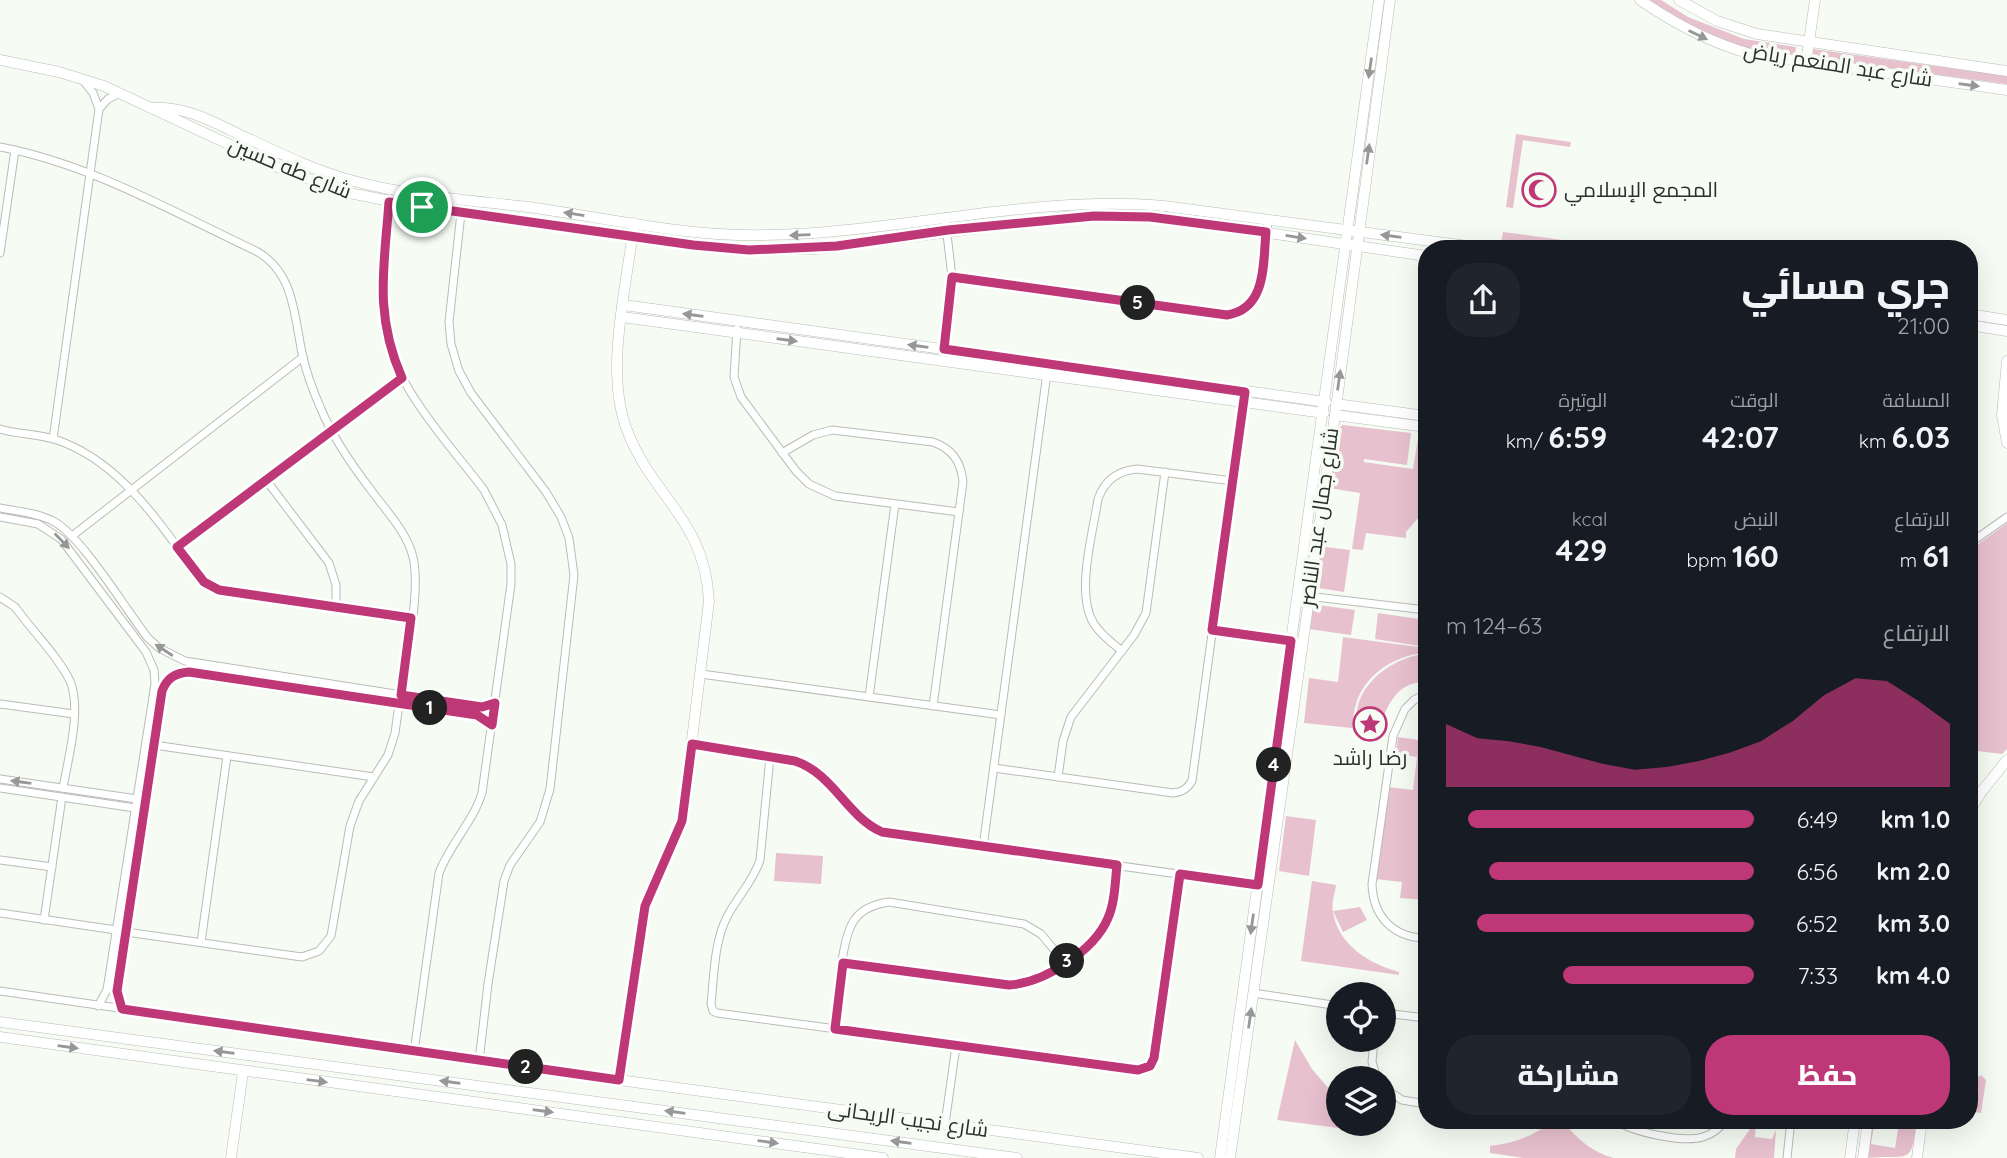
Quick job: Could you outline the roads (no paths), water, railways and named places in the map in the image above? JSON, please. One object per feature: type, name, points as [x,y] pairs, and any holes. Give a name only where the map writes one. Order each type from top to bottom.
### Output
[{"type":"main road","name":"شارع جمال عبد الناصر","points":[[1357,205],[1379,0]]},
{"type":"main road","name":"شارع جمال عبد الناصر","points":[[1220,1158],[1253,993],[1353,231],[1390,0]]},
{"type":"main road","name":"شارع عبد المنعم رياض","points":[[1640,0],[1682,27],[1716,43],[1751,54],[2007,90]]},
{"type":"main road","name":"شارع عبد المنعم رياض","points":[[1679,0],[1704,15],[1744,31],[2007,71]]},
{"type":"main road","points":[[1806,63],[1815,0]]},
{"type":"main road","name":"شارع طه حسين","points":[[0,60],[82,78],[302,177],[349,193],[389,202],[632,237],[712,247],[771,250],[837,246],[948,230],[1108,215],[1165,218],[1418,255]]},
{"type":"main road","name":"شارع طه حسين","points":[[151,108],[184,109],[307,165],[370,185],[708,233],[776,236],[857,230],[945,217],[1079,205],[1122,204],[1164,206],[1422,240]]},
{"type":"main road","points":[[619,1080],[645,906],[682,821],[709,612],[706,575],[693,534],[641,459],[627,430],[616,383],[634,223]]},
{"type":"main road","points":[[624,305],[1418,415]]},
{"type":"main road","points":[[1978,315],[2007,320]]},
{"type":"main road","points":[[622,317],[1418,426]]},
{"type":"main road","points":[[1978,327],[2007,331]]},
{"type":"main road","points":[[2007,361],[2002,415],[2007,443]]},
{"type":"main road","name":"شارع جمال عبد الناصر","points":[[1230,1158],[1232,1106],[1258,885],[1291,641],[1313,523]]},
{"type":"main road","points":[[1978,797],[2007,760]]},
{"type":"main road","points":[[0,1022],[1017,1158]]},
{"type":"main road","points":[[0,1037],[883,1158]]},
{"type":"main road","points":[[231,1158],[243,1072]]},
{"type":"main road","name":"شارع نجيب الريحانى","points":[[619,1080],[1198,1158]]},
{"type":"main road","points":[[1850,1158],[1854,1129]]},
{"type":"main road","points":[[1863,1158],[1867,1129]]},
{"type":"main road","points":[[1917,1158],[1921,1129]]},
{"type":"street","points":[[53,439],[99,109],[93,93],[82,78]]},
{"type":"street","points":[[99,109],[108,99],[120,93]]},
{"type":"street","points":[[0,147],[91,174],[256,251],[278,268],[289,287],[311,385],[331,431],[408,543],[416,577],[393,744],[359,801],[349,826],[332,928],[326,944],[319,951],[302,957],[126,932]]},
{"type":"street","points":[[0,253],[15,150]]},
{"type":"street","points":[[389,202],[382,295],[387,338],[402,378],[484,489],[494,507],[505,535],[511,584],[479,802],[449,851],[436,885],[414,1052]]},
{"type":"street","points":[[461,213],[449,322],[451,344],[459,371],[471,393],[546,492],[561,517],[569,538],[574,575],[550,789],[540,822],[510,865],[504,881],[479,1061]]},
{"type":"street","points":[[944,349],[952,277],[945,217]]},
{"type":"street","points":[[952,277],[1235,314],[1248,307],[1257,295],[1268,220]]},
{"type":"street","points":[[737,321],[733,366],[736,387],[746,405],[802,478],[817,489],[835,496],[959,512]]},
{"type":"street","points":[[72,536],[303,357]]},
{"type":"street","points":[[983,847],[1049,364]]},
{"type":"street","points":[[177,547],[402,378]]},
{"type":"street","points":[[994,768],[1173,793],[1189,786],[1192,781],[1245,392]]},
{"type":"street","points":[[0,429],[53,439],[80,450],[104,465],[131,490],[204,582],[219,590],[411,618]]},
{"type":"street","points":[[782,453],[813,435],[832,430],[933,442],[952,452],[962,471],[959,512],[933,706]]},
{"type":"street","points":[[1122,651],[1095,626],[1087,607],[1085,589],[1098,499],[1106,483],[1120,472],[1137,469],[1233,481]]},
{"type":"street","points":[[1058,777],[1063,741],[1071,717],[1139,628],[1148,605],[1165,472]]},
{"type":"street","points":[[266,480],[329,563],[335,577],[336,607]]},
{"type":"street","points":[[869,697],[895,503]]},
{"type":"street","points":[[0,508],[43,517],[63,527],[148,638],[171,656],[200,664],[477,715],[492,725]]},
{"type":"street","points":[[0,517],[38,524],[61,539],[150,658],[154,670],[155,684],[107,990],[98,1006]]},
{"type":"street","points":[[1978,538],[2007,517]]},
{"type":"street","points":[[0,597],[15,607],[67,675],[73,690],[74,713],[63,788]]},
{"type":"street","points":[[1307,597],[1418,609]]},
{"type":"street","points":[[1212,630],[1291,641]]},
{"type":"street","points":[[122,1009],[117,991],[162,691],[169,679],[181,673],[482,707],[495,703]]},
{"type":"street","points":[[701,674],[1001,715]]},
{"type":"street","points":[[1418,698],[1405,709],[1393,736],[1372,884],[1375,905],[1385,922],[1406,937],[1418,938]]},
{"type":"street","points":[[0,704],[74,713]]},
{"type":"street","points":[[692,744],[795,761],[816,771],[857,815],[872,828],[882,832],[1258,885]]},
{"type":"street","points":[[154,745],[374,777]]},
{"type":"street","points":[[201,942],[228,756]]},
{"type":"street","points":[[770,757],[760,860],[754,876],[723,924],[711,1006],[717,1013],[1138,1070],[1147,1069],[1154,1058],[1180,874]]},
{"type":"street","points":[[0,779],[137,799]]},
{"type":"street","points":[[0,789],[135,808]]},
{"type":"street","points":[[44,920],[62,797]]},
{"type":"street","points":[[0,860],[52,867]]},
{"type":"street","points":[[843,963],[1009,985],[1037,980],[1092,942],[1104,926],[1112,907],[1117,865]]},
{"type":"street","points":[[835,1029],[846,937],[854,920],[870,907],[889,902],[1024,923],[1041,934],[1065,963]]},
{"type":"street","points":[[0,913],[116,930]]},
{"type":"street","points":[[0,991],[619,1080]]},
{"type":"street","points":[[1253,993],[1326,1004]]},
{"type":"street","points":[[1396,1014],[1418,1017]]},
{"type":"street","points":[[945,1124],[956,1046]]},
{"type":"street","points":[[1396,1096],[1418,1103]]},
{"type":"street","points":[[1631,1129],[1689,1139],[1712,1133],[1716,1129]]},
{"type":"street","points":[[1787,1158],[1790,1129]]},
{"type":"place","name":"المجمع الإسلامي","points":[[1539,190]]},
{"type":"place","name":"رضا راشد","points":[[1370,724]]}]
